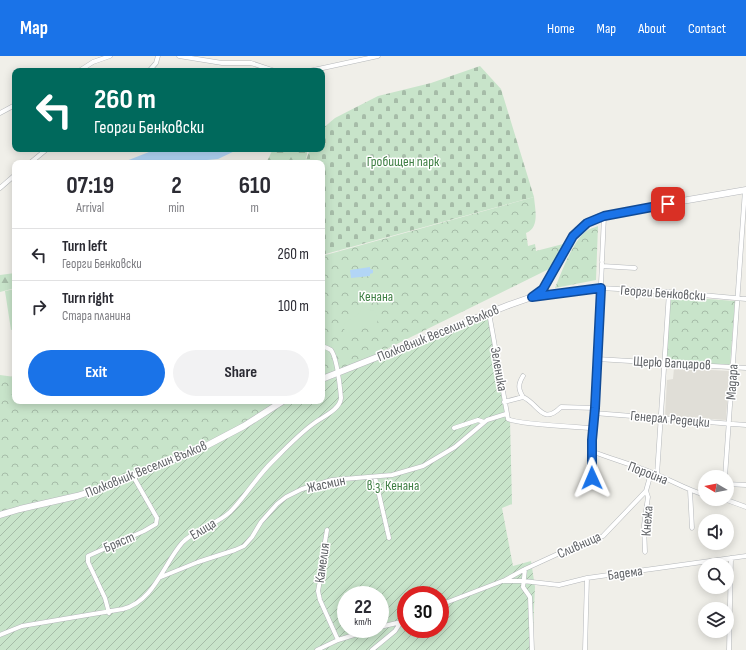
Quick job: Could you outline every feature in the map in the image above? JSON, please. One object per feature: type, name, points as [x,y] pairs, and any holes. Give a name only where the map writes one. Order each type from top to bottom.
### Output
[{"type":"main road","points":[[532,297],[540,292],[547,284],[569,244],[579,229],[587,223],[604,216],[746,190]]},
{"type":"main road","name":"Полковник Веселин Вълков","points":[[325,378],[532,297]]},
{"type":"main road","name":"Полковник Веселин Вълков","points":[[0,515],[87,493],[133,476],[220,439],[278,404]]},
{"type":"street","points":[[84,68],[94,62],[110,56]]},
{"type":"street","points":[[152,68],[156,63],[158,56]]},
{"type":"street","points":[[178,56],[222,63],[251,63],[267,68]]},
{"type":"street","points":[[322,68],[376,56]]},
{"type":"street","points":[[0,113],[12,107]]},
{"type":"street","points":[[34,160],[43,152]]},
{"type":"street","points":[[0,188],[12,178]]},
{"type":"street","name":"Мадара","points":[[726,470],[746,190]]},
{"type":"street","points":[[592,478],[592,428],[595,410],[598,359],[604,216]]},
{"type":"street","points":[[602,263],[635,268]]},
{"type":"street","name":"Георги Бенковски","points":[[532,297],[601,288],[746,299]]},
{"type":"street","points":[[657,475],[668,292]]},
{"type":"street","name":"Зеленика","points":[[489,313],[506,414]]},
{"type":"street","name":"Елица","points":[[0,635],[22,626],[109,613],[127,608],[140,601],[159,578],[179,547],[187,538],[194,533],[218,522],[230,512],[265,469],[297,437],[337,407],[341,398],[338,373],[331,351],[325,347]]},
{"type":"street","name":"Щерю Вапцаров","points":[[598,359],[733,366],[746,368]]},
{"type":"street","points":[[504,402],[523,397],[519,390],[519,382],[523,376]]},
{"type":"street","name":"Генерал Редецки","points":[[523,397],[547,415],[554,414],[561,407],[660,419],[746,425]]},
{"type":"street","points":[[506,414],[508,419],[512,421],[592,428]]},
{"type":"street","name":"Жасмин","points":[[159,578],[244,546],[252,537],[261,522],[277,504],[302,488],[332,480],[392,475],[423,466],[455,447],[484,422],[506,414]]},
{"type":"street","points":[[454,428],[478,420],[484,422]]},
{"type":"street","name":"Поройна","points":[[591,451],[657,475],[698,493]]},
{"type":"street","name":"Сливница","points":[[449,602],[505,580],[512,575],[575,546],[603,536],[646,491],[651,473]]},
{"type":"street","name":"Бряст","points":[[109,613],[105,598],[88,562],[88,556],[144,531],[155,525],[157,522],[157,518],[133,476]]},
{"type":"street","points":[[375,477],[389,538]]},
{"type":"street","points":[[734,484],[746,485]]},
{"type":"street","points":[[690,490],[692,528]]},
{"type":"street","name":"Кнежа","points":[[645,552],[644,525],[648,498],[646,491]]},
{"type":"street","points":[[734,503],[746,507]]},
{"type":"street","name":"Камелия","points":[[327,530],[318,592],[320,600],[338,640]]},
{"type":"street","name":"Бадема","points":[[731,558],[746,556]]},
{"type":"street","name":"Бадема","points":[[505,580],[559,586],[587,578],[698,563]]},
{"type":"street","points":[[525,569],[523,587],[530,596],[532,650]]},
{"type":"street","points":[[585,650],[587,578]]},
{"type":"street","points":[[729,650],[730,594]]},
{"type":"street","points":[[372,650],[397,629]]},
{"type":"street","points":[[317,650],[344,638]]},
{"type":"shaded area","points":[[674,368],[729,371],[726,420],[665,416],[667,380],[673,379]]},
{"type":"green space","name":"Гробищен парк","points":[[480,66],[501,89],[534,197],[325,254],[325,160],[306,160],[309,152],[325,152],[325,126],[335,118],[378,96],[431,83]]},
{"type":"green space","points":[[272,152],[307,152],[306,160],[268,160]]},
{"type":"green space","name":"Кенана","points":[[534,197],[536,218],[533,227],[526,233],[528,246],[535,244],[536,251],[567,243],[553,267],[338,373],[325,378],[325,255]]},
{"type":"green space","points":[[598,226],[596,280],[555,288],[575,244],[587,230]]},
{"type":"green space","points":[[12,273],[12,289],[0,292],[0,275]]},
{"type":"green space","points":[[12,290],[11,330],[5,291]]},
{"type":"green space","points":[[670,296],[735,301],[730,365],[666,361]]},
{"type":"green space","points":[[367,309],[374,311],[378,319],[375,325],[369,328],[364,326],[349,333],[345,331],[343,326],[347,321],[357,315],[361,310]]},
{"type":"green space","name":"в.з. Кенана","points":[[489,313],[510,420],[512,504],[502,508],[513,566],[531,561],[535,587],[532,650],[0,650],[0,515],[97,490],[232,432],[277,404],[325,404],[325,379]]},
{"type":"green space","points":[[0,375],[12,377],[12,404],[277,404],[232,432],[112,485],[0,515]]},
{"type":"water","points":[[149,152],[233,152],[218,159],[207,160],[129,160]]},
{"type":"water","points":[[370,267],[370,269],[373,270],[373,273],[370,274],[370,276],[351,278],[350,270]]},
{"type":"route","points":[[592,478],[592,428],[595,408],[601,288],[532,297],[540,292],[547,284],[573,236],[587,223],[599,217],[668,204]]}]
